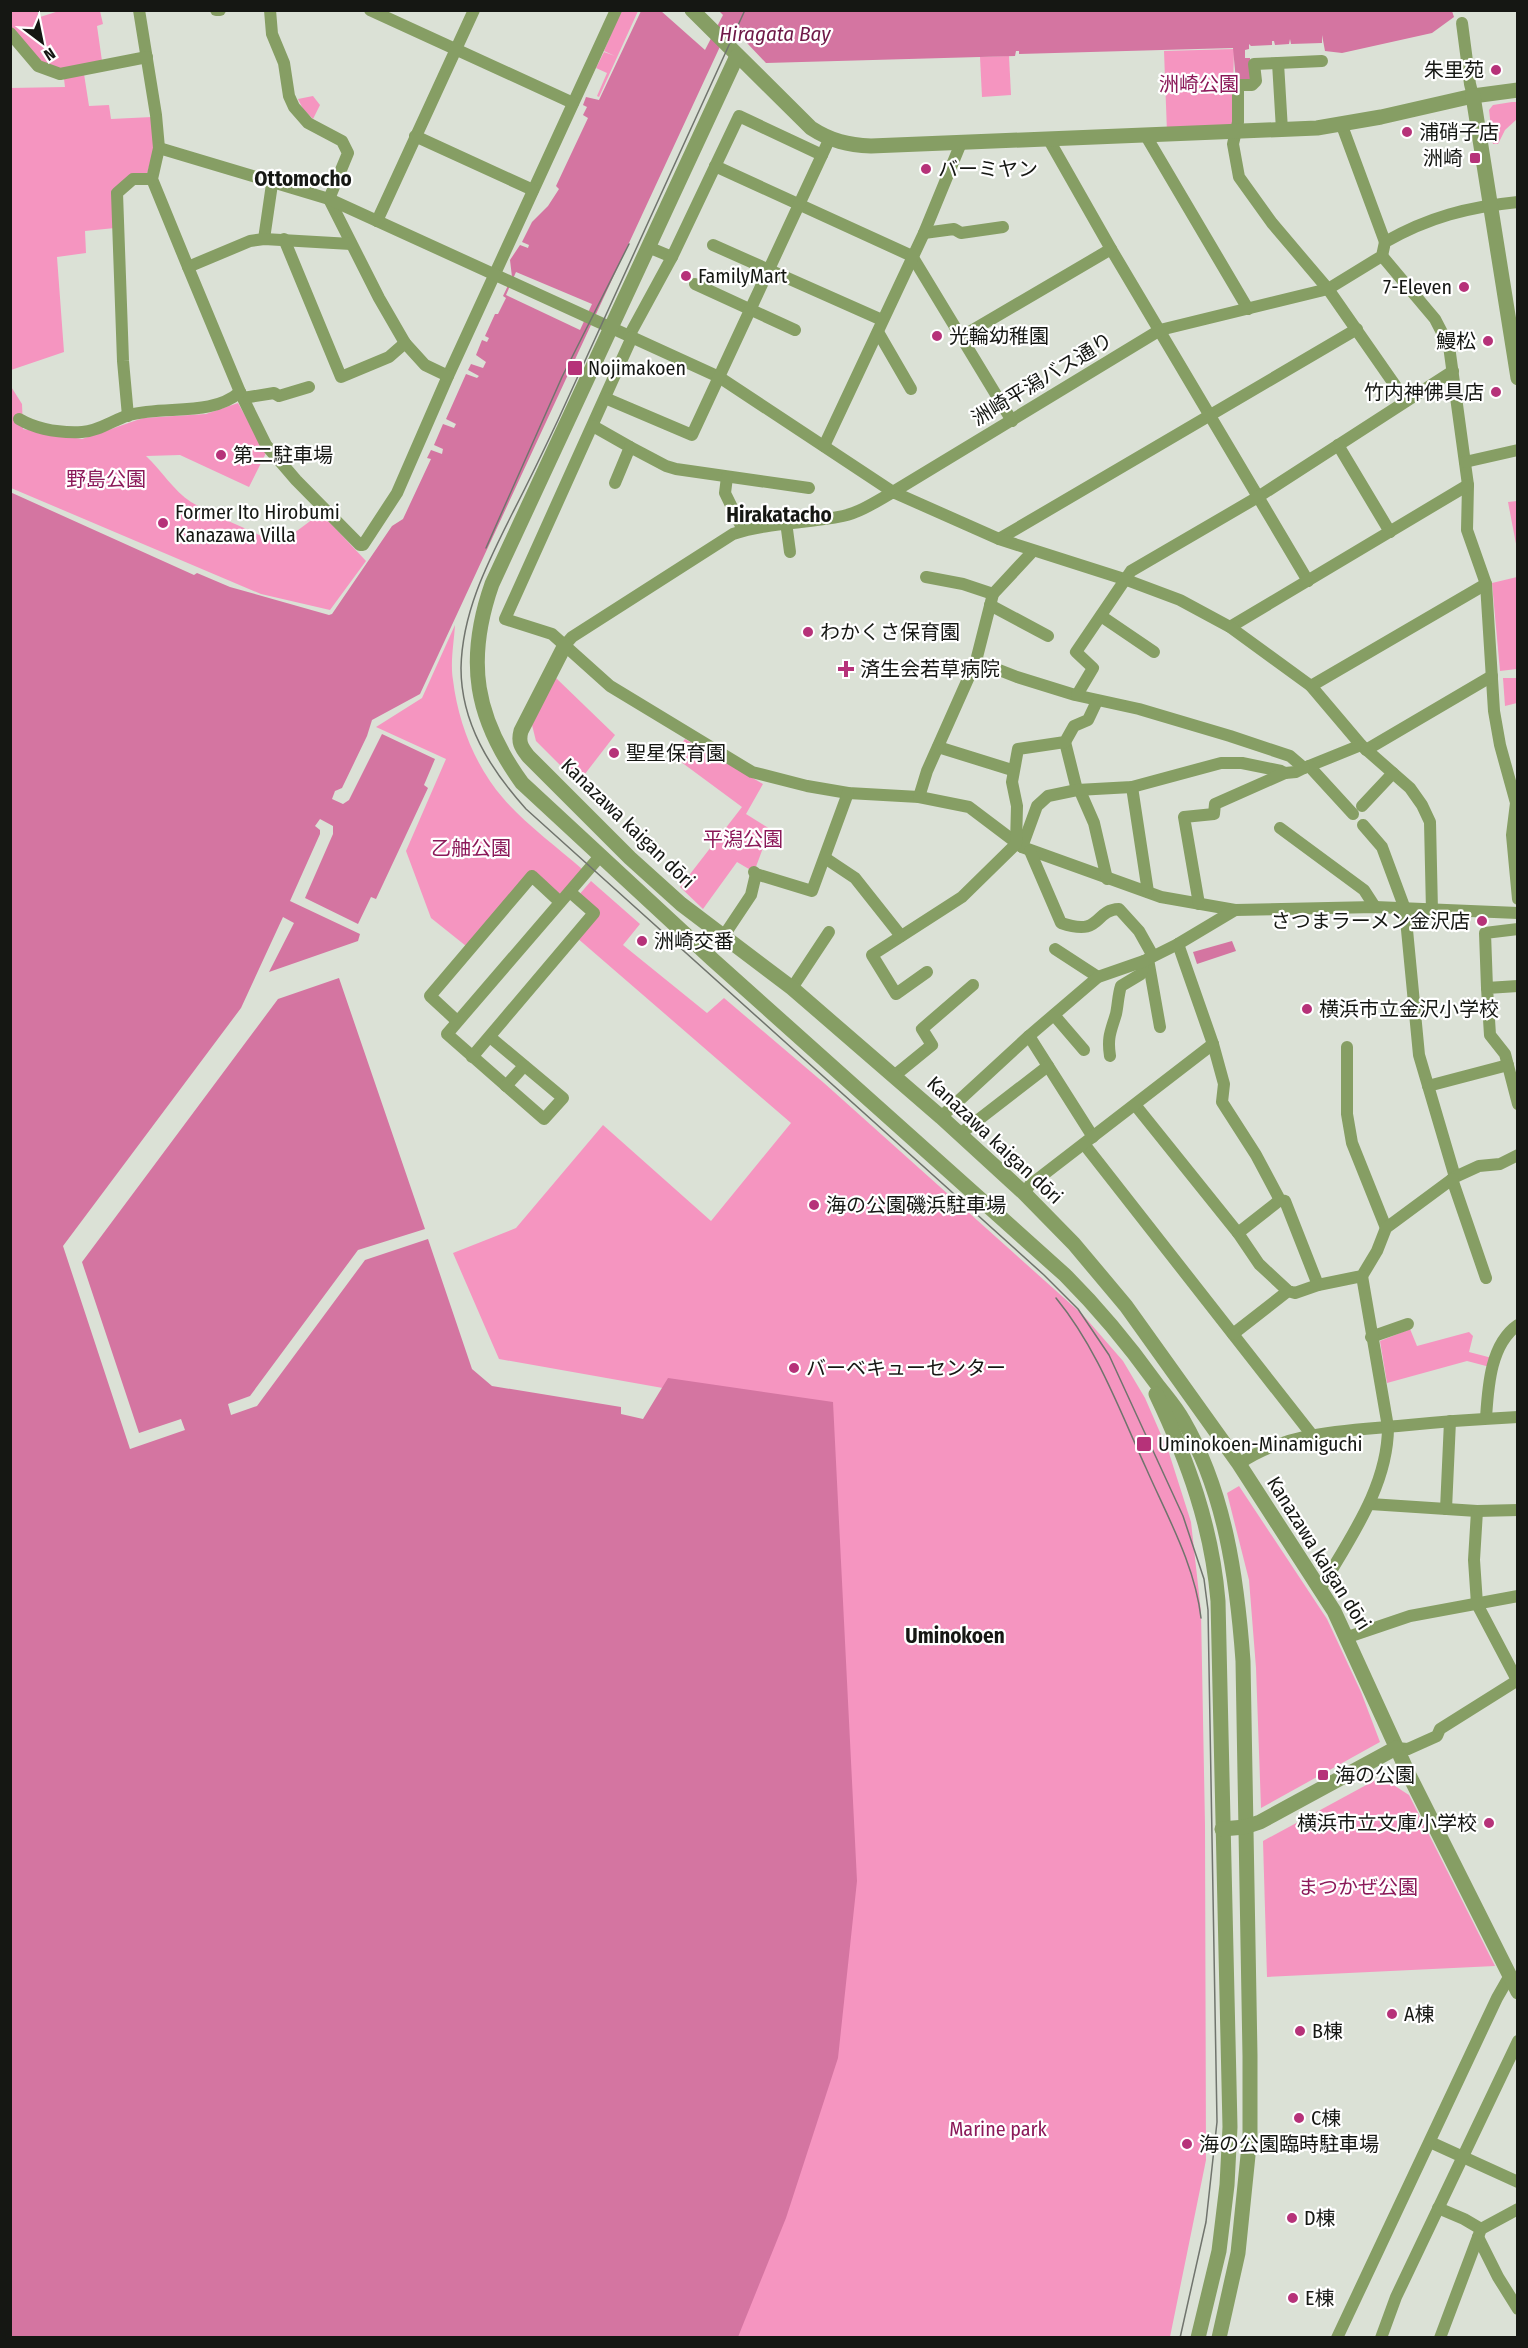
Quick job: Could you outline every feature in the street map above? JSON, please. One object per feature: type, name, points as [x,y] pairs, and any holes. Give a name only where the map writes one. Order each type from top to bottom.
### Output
[{"type":"street","points":[[139,10],[159,148],[152,179],[188,267],[242,395],[266,445],[296,480],[360,545],[363,545],[397,493],[493,276],[616,10]]},
{"type":"street","points":[[270,10],[270,27],[284,63],[288,96],[308,123],[342,141],[348,153],[329,200],[379,298],[405,343],[425,365],[448,376]]},
{"type":"street","points":[[370,10],[573,103]]},
{"type":"street","points":[[377,221],[474,10]]},
{"type":"street","points":[[692,10],[810,128],[829,140],[851,145],[1049,140],[1317,128],[1381,117],[1473,96],[1518,90]]},
{"type":"street","points":[[1462,23],[1518,378]]},
{"type":"street","points":[[10,33],[38,66],[60,74],[147,57]]},
{"type":"street","points":[[737,56],[492,584],[482,611],[477,642],[478,677],[484,715],[505,760],[522,783],[542,803],[1097,1306],[1182,1418],[1196,1445],[1214,1490],[1230,1550],[1243,1661],[1250,2136],[1238,2253],[1218,2337]]},
{"type":"street","points":[[1322,61],[1254,64],[1256,81],[1252,85],[1238,85],[1238,122],[1233,144],[1239,177],[1272,223],[1328,290],[1406,401]]},
{"type":"street","points":[[1278,63],[1282,130]]},
{"type":"street","points":[[822,155],[739,116],[631,337],[505,619],[552,634],[610,686],[752,772],[807,786],[848,793],[919,797],[969,807],[1022,847],[1161,897],[1235,910],[1375,907],[1518,913]]},
{"type":"street","points":[[1341,123],[1385,242],[1382,256],[1435,319],[1449,346],[1468,485],[1467,530],[1486,584],[1494,711],[1500,745],[1516,803],[1512,835],[1518,899]]},
{"type":"street","points":[[415,136],[533,190]]},
{"type":"street","points":[[1146,136],[1248,309]]},
{"type":"street","points":[[605,398],[692,435],[829,140]]},
{"type":"street","points":[[1049,140],[1308,581]]},
{"type":"street","points":[[824,446],[924,233],[961,143]]},
{"type":"street","points":[[159,148],[329,200],[377,221],[493,276],[594,319],[719,377],[893,492],[999,539],[1124,579],[1180,600],[1230,627],[1311,686],[1364,748],[1410,788],[1430,822],[1432,911]]},
{"type":"street","points":[[715,166],[912,256],[1012,421]]},
{"type":"street","points":[[128,416],[123,361],[117,193],[133,179],[152,179]]},
{"type":"street","points":[[264,239],[272,184]]},
{"type":"street","points":[[1385,242],[1441,217],[1479,206],[1518,202]]},
{"type":"street","points":[[924,233],[954,229],[961,233],[1003,227]]},
{"type":"street","points":[[188,267],[250,241],[264,239],[351,244]]},
{"type":"street","points":[[284,239],[341,377],[389,357],[405,343]]},
{"type":"street","points":[[713,245],[769,270],[880,326],[911,389]]},
{"type":"street","points":[[648,247],[672,257]]},
{"type":"street","points":[[961,337],[1111,249]]},
{"type":"street","name":"洲崎平潟バス通り","points":[[565,645],[572,637],[733,534],[786,522],[843,516],[860,510],[1012,421],[1160,330],[1328,290],[1382,256]]},
{"type":"street","points":[[695,284],[795,330]]},
{"type":"street","points":[[999,539],[1357,329]]},
{"type":"street","points":[[1077,695],[1092,668],[1076,651],[1131,572],[1258,497],[1453,371]]},
{"type":"street","points":[[19,419],[34,427],[68,433],[95,430],[128,416],[155,409],[204,408],[242,395],[274,393],[279,396],[309,387]]},
{"type":"street","points":[[593,426],[666,466],[809,488]]},
{"type":"street","points":[[1338,445],[1390,532]]},
{"type":"street","points":[[615,483],[630,447]]},
{"type":"street","points":[[1465,462],[1518,450]]},
{"type":"street","points":[[727,477],[725,493],[743,530]]},
{"type":"street","points":[[1230,627],[1468,485]]},
{"type":"street","points":[[786,522],[790,552]]},
{"type":"street","points":[[919,797],[938,747],[976,661],[991,599],[1033,551]]},
{"type":"street","points":[[926,577],[963,584],[991,599],[1048,636]]},
{"type":"street","points":[[1311,686],[1486,584]]},
{"type":"street","points":[[1101,616],[1154,652]]},
{"type":"street","name":"Kanazawa kaigan dōri","points":[[565,645],[521,729],[519,739],[528,756],[630,858],[681,904],[792,988],[960,1134],[1024,1193],[1074,1244],[1126,1306],[1239,1464],[1321,1588],[1348,1637],[1396,1748],[1518,1992]]},
{"type":"street","points":[[976,661],[1017,677],[1096,700],[1139,709],[1290,756],[1307,767],[1358,810],[1393,773]]},
{"type":"street","points":[[1199,904],[1185,817],[1214,814],[1215,804],[1285,773],[1296,772],[1364,748],[1492,676]]},
{"type":"street","points":[[1096,700],[1088,720],[1074,726],[1065,742],[1078,791],[1094,823],[1107,879]]},
{"type":"street","points":[[1065,742],[1018,749],[1012,770],[1012,782],[1022,847],[1061,923],[1078,928],[1090,926],[1112,910],[1119,909],[1139,931],[1148,958],[1160,1027]]},
{"type":"street","points":[[938,747],[1012,770]]},
{"type":"street","points":[[927,972],[896,994],[872,955],[962,897],[1022,847],[1037,806],[1048,796],[1132,787],[1221,763],[1242,764],[1285,773]]},
{"type":"street","points":[[1132,787],[1148,892]]},
{"type":"street","points":[[723,937],[751,896],[755,873],[812,891],[848,793]]},
{"type":"street","points":[[1363,825],[1382,847],[1405,909],[1419,1055],[1453,1178],[1486,1278]]},
{"type":"street","points":[[1280,828],[1364,890],[1375,907]]},
{"type":"street","points":[[490,1037],[562,1098],[544,1119],[447,1034],[601,855]]},
{"type":"street","points":[[825,858],[855,878],[901,936]]},
{"type":"street","points":[[457,1021],[430,996],[532,876],[560,902]]},
{"type":"street","points":[[472,1057],[594,913],[570,892]]},
{"type":"street","points":[[941,1117],[1029,1036],[1098,977],[1178,944],[1235,910]]},
{"type":"street","points":[[1518,929],[1485,933],[1490,1035],[1505,1054],[1518,1104]]},
{"type":"street","points":[[792,988],[829,932]]},
{"type":"street","points":[[1178,944],[1213,1044],[1224,1084],[1222,1101],[1256,1155],[1280,1200],[1285,1201],[1318,1285]]},
{"type":"street","points":[[1055,949],[1098,977]]},
{"type":"street","points":[[1110,1056],[1108,1042],[1110,1028],[1116,1013],[1121,986],[1141,975],[1148,958]]},
{"type":"street","points":[[894,1076],[932,1045],[922,1029],[973,985]]},
{"type":"street","points":[[1487,988],[1518,986]]},
{"type":"street","points":[[1054,1014],[1084,1050]]},
{"type":"street","points":[[1029,1036],[1089,1141],[1233,1334],[1312,1435]]},
{"type":"street","points":[[1024,1193],[1030,1185],[1136,1106],[1213,1044]]},
{"type":"street","points":[[1347,1047],[1347,1114],[1352,1143],[1386,1228]]},
{"type":"street","points":[[1428,1086],[1508,1065]]},
{"type":"street","points":[[506,1086],[524,1066]]},
{"type":"street","points":[[960,1134],[1048,1066]]},
{"type":"street","points":[[1136,1106],[1238,1233],[1259,1264],[1288,1291],[1295,1293],[1318,1285],[1362,1276]]},
{"type":"street","points":[[1321,1588],[1370,1504],[1385,1461],[1388,1427],[1362,1276],[1377,1251],[1386,1228],[1453,1178],[1479,1166],[1500,1164],[1517,1156]]},
{"type":"street","points":[[1238,1233],[1280,1200]]},
{"type":"street","points":[[1233,1334],[1288,1291]]},
{"type":"street","points":[[1371,1337],[1408,1324]]},
{"type":"street","points":[[1486,1418],[1490,1381],[1500,1343],[1510,1330],[1518,1325]]},
{"type":"street","points":[[1140,1361],[1182,1449],[1198,1495],[1213,1555],[1219,1625],[1230,2127],[1227,2185],[1219,2251],[1198,2337]]},
{"type":"street","points":[[1239,1464],[1268,1447],[1312,1435],[1450,1421],[1518,1417]]},
{"type":"street","points":[[1446,1509],[1450,1421]]},
{"type":"street","points":[[1370,1504],[1477,1511],[1518,1510]]},
{"type":"street","points":[[1222,1828],[1245,1827],[1260,1822],[1396,1748],[1408,1749],[1437,1736],[1440,1730],[1517,1680],[1477,1604],[1474,1560],[1477,1511]]},
{"type":"street","points":[[1348,1637],[1410,1616],[1518,1596]]},
{"type":"street","points":[[1337,2337],[1509,1977]]},
{"type":"street","points":[[1381,2337],[1396,2297],[1518,2041]]},
{"type":"street","points":[[1430,2142],[1463,2158],[1517,2179]]},
{"type":"street","points":[[1438,2208],[1464,2219],[1479,2233],[1498,2277],[1518,2308]]},
{"type":"street","points":[[1440,2337],[1479,2233],[1518,2209]]},
{"type":"green space","points":[[10,11],[37,11],[40,17],[59,11],[100,11],[103,24],[97,26],[102,61],[66,71],[42,64],[26,48],[11,26]]},
{"type":"green space","points":[[621,11],[638,11],[599,97],[597,96],[607,73],[596,68],[604,52],[615,56],[604,51]]},
{"type":"green space","name":"洲崎公園","points":[[1234,49],[1232,130],[1167,132],[1164,51]]},
{"type":"green space","points":[[1009,56],[1011,95],[982,97],[980,57]]},
{"type":"green space","points":[[84,74],[89,106],[109,105],[111,119],[152,117],[154,148],[147,174],[113,194],[115,228],[85,231],[86,253],[57,257],[64,352],[11,370],[10,88],[65,87],[64,79]]},
{"type":"green space","points":[[313,96],[320,105],[313,119],[303,109],[298,99]]},
{"type":"green space","points":[[1517,102],[1517,119],[1505,130],[1498,144],[1493,144],[1489,110],[1493,105]]},
{"type":"green space","name":"野島公園","points":[[10,385],[22,404],[23,429],[82,439],[143,418],[206,414],[238,403],[266,453],[249,487],[180,455],[146,456],[191,502],[278,545],[321,513],[366,561],[330,610],[261,594],[11,488]]},
{"type":"green space","points":[[1518,501],[1517,549],[1508,502]]},
{"type":"green space","points":[[1517,577],[1517,669],[1500,671],[1492,583]]},
{"type":"green space","name":"乙舳公園","points":[[455,625],[452,673],[455,696],[469,743],[476,758],[493,785],[511,807],[582,869],[560,894],[530,871],[466,946],[431,918],[406,851],[446,759],[376,727],[422,698]]},
{"type":"green space","points":[[556,678],[615,735],[578,783],[536,741],[532,725]]},
{"type":"green space","points":[[1503,678],[1517,678],[1517,703],[1505,706]]},
{"type":"green space","name":"平潟公園","points":[[685,739],[763,784],[746,814],[770,829],[754,872],[737,862],[703,909],[680,887],[742,807],[673,756]]},
{"type":"green space","name":"Marine park","points":[[591,881],[640,924],[623,945],[707,1013],[724,998],[824,1083],[1083,1315],[1123,1361],[1145,1398],[1169,1453],[1191,1522],[1201,1612],[1205,1825],[1206,2160],[1170,2337],[719,2337],[821,1416],[499,1359],[453,1253],[516,1228],[603,1125],[711,1221],[791,1123],[576,937],[597,913],[578,896]]},
{"type":"green space","points":[[1410,1329],[1417,1346],[1469,1332],[1473,1336],[1469,1352],[1492,1358],[1490,1367],[1467,1361],[1387,1383],[1380,1341]]},
{"type":"green space","points":[[1239,1486],[1327,1619],[1361,1692],[1380,1742],[1261,1808],[1256,1668],[1249,1580],[1227,1493]]},
{"type":"green space","name":"まつかぜ公園","points":[[1381,1777],[1409,1795],[1495,1966],[1267,1977],[1263,1841]]},
{"type":"water","name":"Hiragata Bay","points":[[641,11],[1452,11],[1454,17],[1432,33],[1342,53],[1325,51],[1322,35],[1322,43],[1291,44],[1290,39],[1289,44],[1275,45],[1272,41],[1272,45],[1251,46],[1249,44],[1249,49],[1245,50],[1245,58],[1250,58],[1252,80],[1236,81],[1233,48],[1019,54],[1019,51],[1016,51],[1015,56],[766,63],[730,25],[420,694],[372,720],[367,736],[342,788],[335,791],[332,799],[343,804],[349,800],[382,734],[435,759],[424,785],[428,788],[376,899],[371,897],[358,924],[305,898],[333,834],[333,826],[320,819],[315,826],[320,830],[320,834],[290,901],[360,934],[358,941],[269,972],[294,923],[283,917],[241,1008],[63,1246],[130,1449],[185,1430],[181,1419],[139,1433],[82,1262],[278,999],[339,978],[425,1229],[358,1250],[250,1396],[228,1404],[231,1415],[257,1406],[365,1260],[428,1239],[472,1369],[492,1386],[621,1407],[621,1414],[643,1419],[668,1378],[833,1402],[857,1881],[838,2058],[786,2218],[738,2337],[11,2337],[10,492],[194,575],[197,573],[230,587],[332,614],[392,526],[403,519],[431,459],[427,458],[431,450],[442,454],[443,449],[434,445],[443,424],[454,428],[456,424],[446,419],[466,374],[477,378],[479,376],[468,370],[471,364],[483,368],[486,362],[476,355],[482,340],[487,342],[489,338],[485,336],[495,314],[498,314],[506,298],[503,296],[512,277],[510,260],[520,245],[528,248],[529,245],[522,242],[532,222],[548,206],[559,189],[556,186],[588,118],[583,115],[587,107],[583,105],[586,97],[599,100]]},
{"type":"water","points":[[1232,941],[1236,951],[1197,964],[1193,952]]},
{"type":"pier","points":[[661,11],[719,11],[723,15],[705,50]]},
{"type":"pier","points":[[516,272],[592,304],[580,330],[506,295]]},
{"type":"tram line","points":[[745,10],[558,420],[494,550],[478,588],[462,647],[462,688],[466,708],[480,744],[501,778],[526,809],[1044,1275],[1078,1309],[1109,1355],[1183,1516],[1204,1579],[1208,1610],[1217,2122],[1206,2222],[1180,2338]]},
{"type":"tram line","points":[[486,548],[562,377],[629,244]]},
{"type":"tram line","points":[[1056,1298],[1084,1337],[1116,1401],[1186,1560],[1198,1598],[1201,1618]]},
{"type":"place","name":"朱里苑","points":[[1496,70]]},
{"type":"place","name":"浦硝子店","points":[[1407,132]]},
{"type":"place","name":"洲崎","points":[[1475,158]]},
{"type":"place","name":"バーミヤン","points":[[926,169]]},
{"type":"place","name":"FamilyMart","points":[[686,276]]},
{"type":"place","name":"7-Eleven","points":[[1464,287]]},
{"type":"place","name":"光輪幼稚園","points":[[937,336]]},
{"type":"place","name":"鰻松","points":[[1488,341]]},
{"type":"place","name":"Nojimakoen","points":[[575,368]]},
{"type":"place","name":"竹内神佛具店","points":[[1496,392]]},
{"type":"place","name":"第二駐車場","points":[[221,455]]},
{"type":"place","name":"Former Ito Hirobumi Kanazawa Villa","points":[[163,523]]},
{"type":"place","name":"わかくさ保育園","points":[[808,632]]},
{"type":"place","name":"済生会若草病院","points":[[846,669]]},
{"type":"place","name":"聖星保育園","points":[[614,753]]},
{"type":"place","name":"さつまラーメン金沢店","points":[[1482,921]]},
{"type":"place","name":"洲崎交番","points":[[642,941]]},
{"type":"place","name":"横浜市立金沢小学校","points":[[1307,1009]]},
{"type":"place","name":"海の公園磯浜駐車場","points":[[814,1205]]},
{"type":"place","name":"バーベキューセンター","points":[[794,1368]]},
{"type":"place","name":"Uminokoen-Minamiguchi","points":[[1144,1444]]},
{"type":"place","name":"海の公園","points":[[1323,1775]]},
{"type":"place","name":"横浜市立文庫小学校","points":[[1489,1823]]},
{"type":"place","name":"A棟","points":[[1392,2014]]},
{"type":"place","name":"B棟","points":[[1300,2031]]},
{"type":"place","name":"C棟","points":[[1299,2118]]},
{"type":"place","name":"海の公園臨時駐車場","points":[[1187,2144]]},
{"type":"place","name":"D棟","points":[[1292,2218]]},
{"type":"place","name":"E棟","points":[[1293,2298]]},
{"type":"district","name":"Ottomocho","points":[[303,179]]},
{"type":"district","name":"Hirakatacho","points":[[779,515]]},
{"type":"district","name":"Uminokoen","points":[[955,1636]]}]
